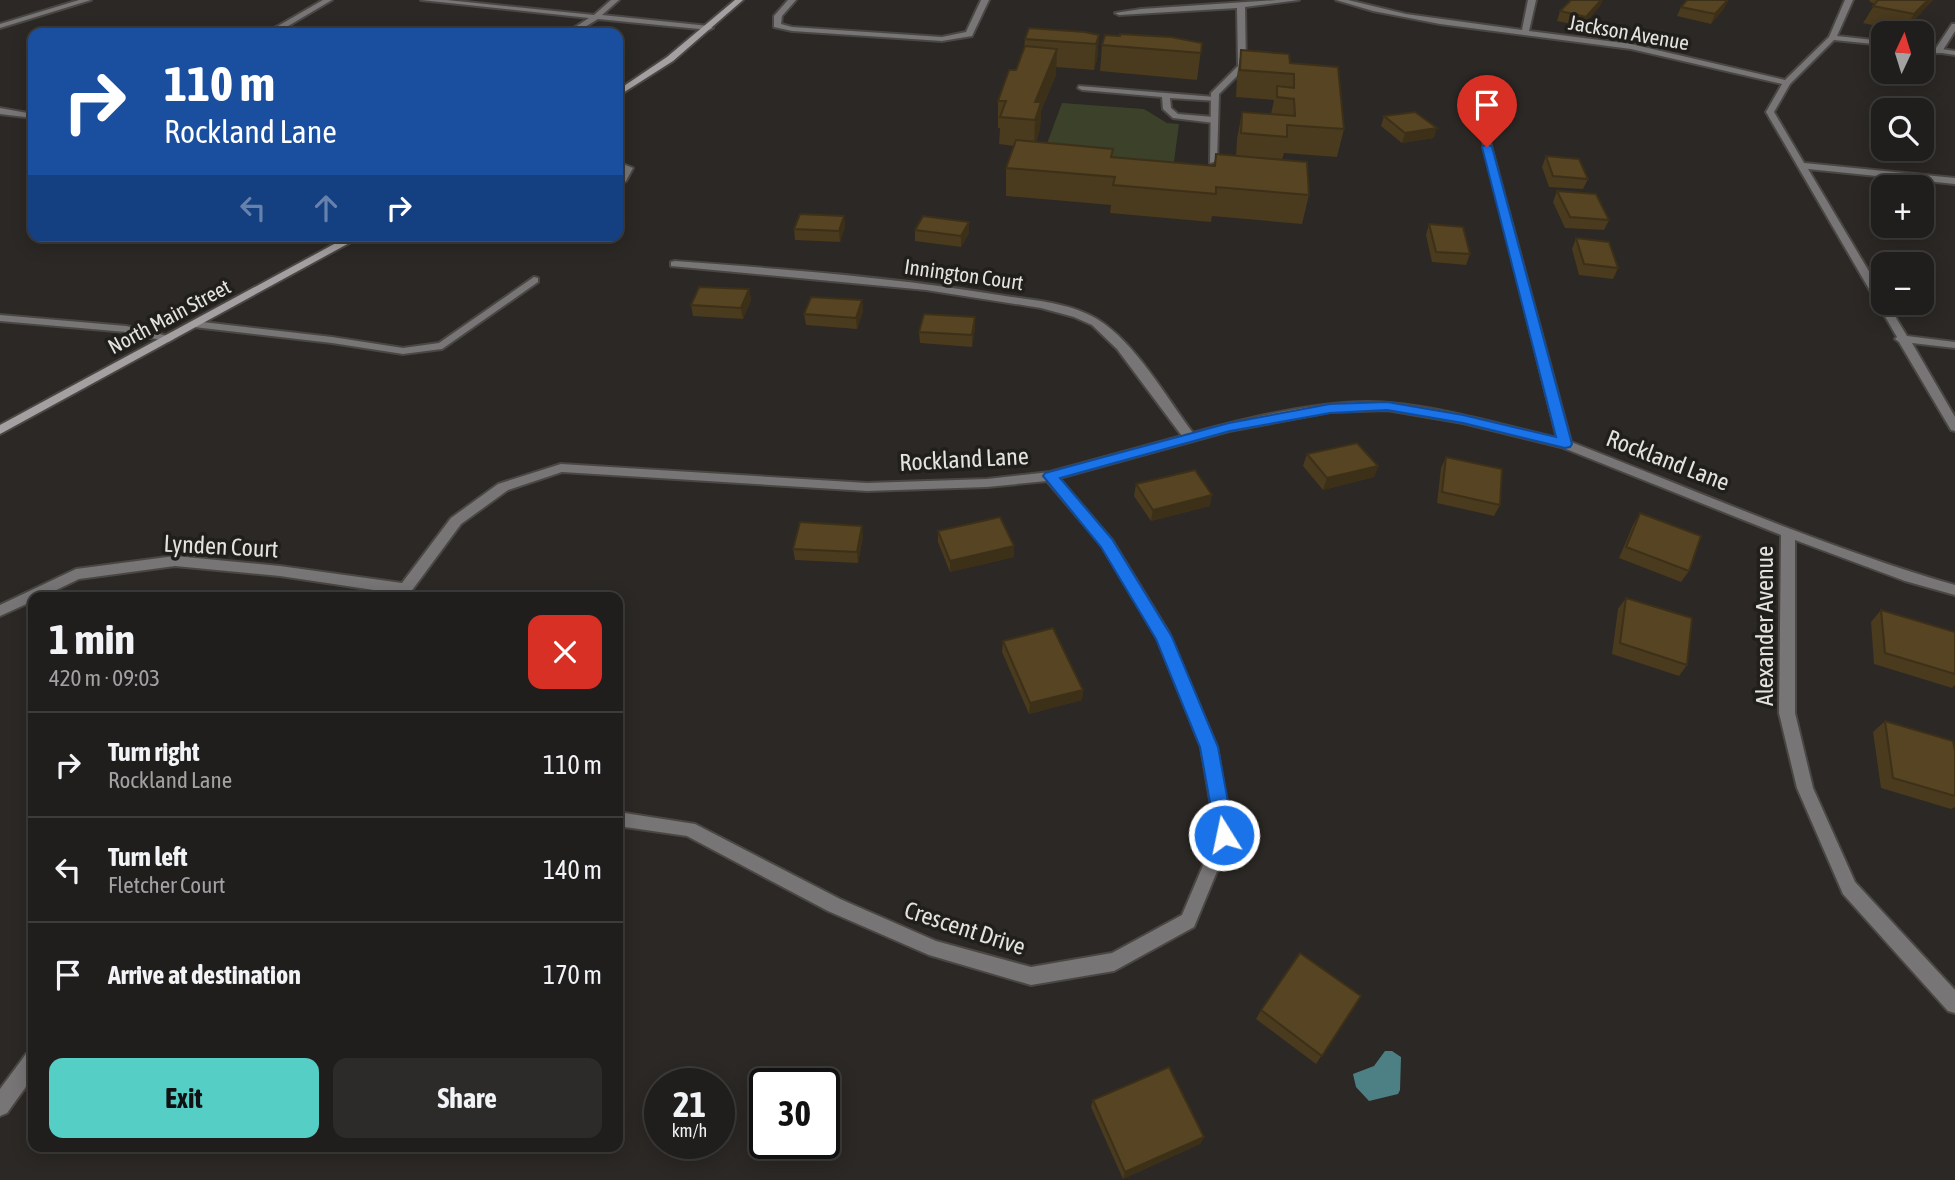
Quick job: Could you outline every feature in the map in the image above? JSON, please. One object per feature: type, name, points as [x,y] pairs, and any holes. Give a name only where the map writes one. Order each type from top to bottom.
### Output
[{"type":"main road","points":[[623,90],[709,28],[739,0]]},
{"type":"main road","name":"North Main Street","points":[[0,430],[346,242]]},
{"type":"street","points":[[0,26],[88,0]]},
{"type":"street","points":[[279,28],[328,0]]},
{"type":"street","points":[[425,0],[709,28]]},
{"type":"street","points":[[578,28],[615,0]]},
{"type":"street","points":[[792,0],[778,16],[777,25],[792,29],[942,39],[969,34],[985,0]]},
{"type":"street","points":[[1119,13],[1241,7],[1295,0]]},
{"type":"street","name":"Jackson Avenue","points":[[1340,0],[1374,10],[1612,43],[1787,83]]},
{"type":"street","points":[[1525,33],[1532,0]]},
{"type":"street","points":[[1849,0],[1832,38],[1787,83],[1770,112],[1955,427]]},
{"type":"street","points":[[1213,161],[1215,93],[1242,67],[1241,7]]},
{"type":"street","points":[[1938,51],[1955,26]]},
{"type":"street","points":[[1832,38],[1871,42]]},
{"type":"street","points":[[1934,50],[1955,53]]},
{"type":"street","points":[[1082,88],[1215,100]]},
{"type":"street","points":[[1166,95],[1167,109],[1176,116],[1214,120]]},
{"type":"street","points":[[0,111],[28,115]]},
{"type":"street","points":[[1480,120],[1565,444]]},
{"type":"street","points":[[1800,165],[1955,181]]},
{"type":"street","name":"Innington Court","points":[[675,264],[826,274],[1047,306],[1094,322],[1130,358],[1190,438]]},
{"type":"street","points":[[194,324],[403,351],[442,346],[534,280]]},
{"type":"street","points":[[0,318],[126,329],[168,339]]},
{"type":"street","points":[[1901,339],[1955,345]]},
{"type":"street","name":"Rockland Lane","points":[[403,592],[456,521],[503,487],[561,468],[867,487],[987,483],[1050,476],[1229,427],[1330,408],[1387,406],[1463,419],[1565,444],[1788,532],[1910,577],[1955,590]]},
{"type":"street","name":"Crescent Drive","points":[[623,820],[690,829],[834,905],[935,949],[1031,976],[1114,961],[1188,921],[1224,835],[1209,747],[1164,637],[1107,543],[1050,476]]},
{"type":"street","name":"Alexander Avenue","points":[[1788,532],[1787,713],[1805,788],[1849,888],[1955,1004]]},
{"type":"street","name":"Lynden Court","points":[[39,592],[75,574],[175,561],[280,571],[396,592]]},
{"type":"street","name":"Lynden Court","points":[[0,611],[28,597]]},
{"type":"street","points":[[0,1106],[28,1068]]},
{"type":"green space","points":[[1062,103],[1144,109],[1167,123],[1179,124],[1173,169],[1042,157]]},
{"type":"water","points":[[1385,1051],[1392,1051],[1401,1057],[1400,1090],[1398,1094],[1369,1101],[1356,1087],[1353,1074],[1374,1066]]},
{"type":"building","points":[[1571,0],[1601,0],[1586,17],[1560,11]]},
{"type":"building","points":[[1687,0],[1727,1],[1715,14],[1681,7]]},
{"type":"building","points":[[1878,0],[1928,0],[1914,14],[1873,6]]},
{"type":"building","points":[[1029,28],[1099,35],[1096,44],[1025,39]]},
{"type":"building","points":[[1105,35],[1171,37],[1202,43],[1201,53],[1102,45]]},
{"type":"building","points":[[1025,46],[1057,49],[1035,102],[1041,102],[1035,120],[1000,117],[1006,101],[998,101],[1009,70],[1016,70]]},
{"type":"building","points":[[1241,50],[1289,54],[1290,63],[1338,67],[1344,129],[1287,125],[1287,137],[1241,133],[1242,112],[1295,116],[1294,99],[1277,97],[1277,86],[1294,88],[1294,74],[1240,70]]},
{"type":"building","points":[[1415,112],[1437,128],[1405,133],[1384,116]]},
{"type":"building","points":[[1016,140],[1113,149],[1111,157],[1215,166],[1216,154],[1307,162],[1309,195],[1216,187],[1216,194],[1113,185],[1115,177],[1006,168]]},
{"type":"building","points":[[1546,156],[1579,159],[1588,179],[1553,176]]},
{"type":"building","points":[[1557,191],[1596,194],[1609,220],[1570,217]]},
{"type":"building","points":[[800,214],[844,216],[839,231],[794,229]]},
{"type":"building","points":[[923,216],[969,222],[961,236],[915,230]]},
{"type":"building","points":[[1429,224],[1463,227],[1470,254],[1436,252]]},
{"type":"building","points":[[1576,238],[1609,242],[1618,268],[1584,264]]},
{"type":"building","points":[[699,287],[749,289],[741,308],[691,305]]},
{"type":"building","points":[[811,297],[862,300],[856,318],[804,314]]},
{"type":"building","points":[[924,314],[975,317],[972,335],[919,332]]},
{"type":"building","points":[[1357,443],[1378,466],[1327,478],[1307,454]]},
{"type":"building","points":[[1446,457],[1502,469],[1500,505],[1442,492]]},
{"type":"building","points":[[1195,470],[1212,495],[1153,510],[1136,484]]},
{"type":"building","points":[[1640,513],[1701,536],[1689,571],[1626,547]]},
{"type":"building","points":[[1000,517],[1014,546],[950,561],[938,531]]},
{"type":"building","points":[[800,522],[862,526],[857,552],[793,549]]},
{"type":"building","points":[[1626,598],[1692,618],[1687,665],[1620,643]]},
{"type":"building","points":[[1881,610],[1955,632],[1955,674],[1885,653]]},
{"type":"building","points":[[1053,628],[1083,690],[1030,703],[1003,641]]},
{"type":"building","points":[[1885,721],[1953,741],[1955,796],[1893,778]]},
{"type":"building","points":[[1300,953],[1361,996],[1322,1056],[1261,1010]]},
{"type":"building","points":[[1169,1067],[1204,1137],[1125,1172],[1093,1100]]},
{"type":"route","points":[[1224,835],[1209,747],[1164,637],[1107,543],[1050,476],[1229,427],[1330,408],[1387,406],[1463,419],[1565,444],[1487,147]]}]
